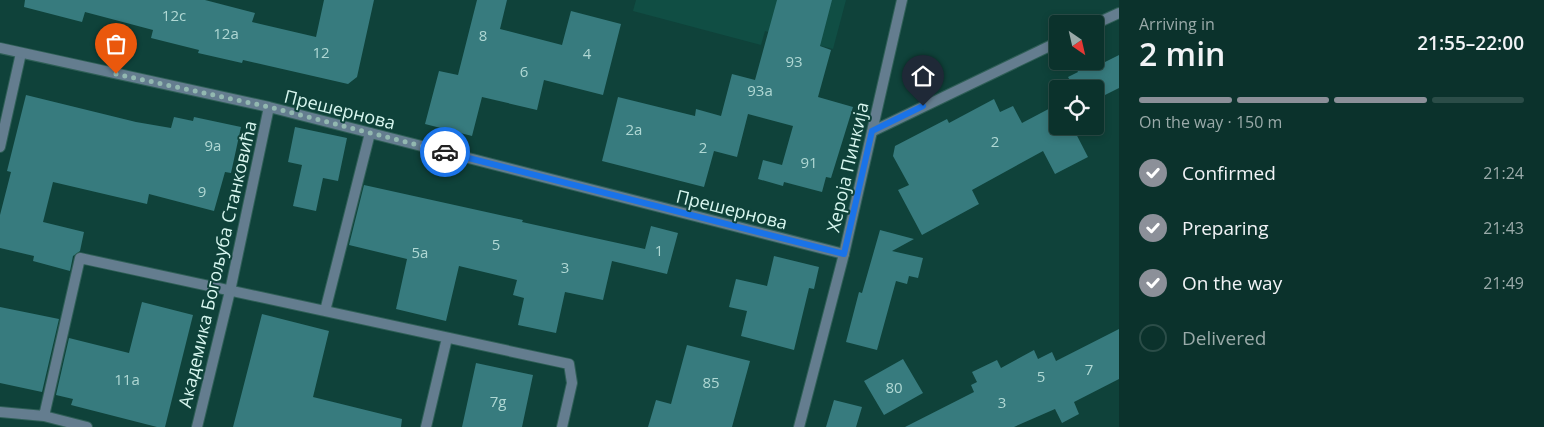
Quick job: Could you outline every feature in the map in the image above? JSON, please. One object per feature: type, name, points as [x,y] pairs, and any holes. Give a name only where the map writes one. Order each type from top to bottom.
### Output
[{"type":"street","name":"Хероја Пинкија","points":[[799,427],[844,254],[902,0]]},
{"type":"street","points":[[1104,20],[1119,13]]},
{"type":"street","points":[[872,131],[1049,46]]},
{"type":"street","name":"Прешернова","points":[[0,48],[269,107],[844,254]]},
{"type":"street","points":[[0,147],[21,53]]},
{"type":"street","name":"Академика Богољуба Станковића","points":[[197,427],[230,291],[269,107]]},
{"type":"street","points":[[324,311],[370,133]]},
{"type":"street","points":[[44,416],[80,258],[569,364],[572,383],[562,427]]},
{"type":"street","points":[[426,427],[447,338]]},
{"type":"street","points":[[0,412],[44,416],[87,427]]},
{"type":"shaded area","points":[[636,0],[846,0],[833,49],[765,31],[761,45],[633,11]]},
{"type":"building","points":[[25,0],[205,0],[255,13],[252,22],[316,37],[324,0],[374,0],[357,77],[348,84],[243,60],[242,63],[198,53],[199,50],[151,38],[153,30],[85,12],[82,22],[24,7]]},
{"type":"building","points":[[477,0],[507,0],[500,29],[562,45],[571,11],[621,24],[603,95],[544,80],[537,110],[482,97],[472,136],[425,124],[439,71],[458,75]]},
{"type":"building","points":[[777,0],[832,0],[820,46],[831,50],[818,97],[853,107],[831,178],[826,177],[822,192],[784,182],[783,186],[758,179],[763,160],[782,165],[793,126],[748,114],[737,157],[714,151],[704,187],[602,161],[618,97],[695,116],[696,109],[721,116],[732,74],[755,80]]},
{"type":"building","points":[[1119,55],[1119,88],[1104,96],[1104,80],[1070,80],[1068,77],[1078,72],[1077,70],[1104,70],[1104,60],[1105,62]]},
{"type":"building","points":[[26,95],[136,122],[171,128],[174,117],[193,121],[194,117],[241,127],[231,173],[225,172],[214,211],[149,194],[147,204],[53,182],[43,222],[84,232],[80,251],[73,256],[70,271],[33,261],[34,256],[0,248],[0,215],[11,172],[7,171]]},
{"type":"building","points":[[994,99],[1000,112],[1013,106],[1022,123],[1049,109],[1049,135],[1077,135],[1088,157],[1055,174],[1043,151],[972,190],[979,204],[922,235],[898,190],[909,185],[893,156],[895,146],[947,119],[949,123]]},
{"type":"building","points":[[295,127],[347,138],[338,181],[323,178],[316,211],[293,206],[302,165],[288,162]]},
{"type":"building","points":[[364,185],[645,249],[651,226],[678,233],[667,274],[612,261],[603,300],[565,292],[556,333],[518,325],[524,298],[513,295],[517,280],[459,266],[446,321],[396,309],[407,259],[349,245]]},
{"type":"building","points":[[880,230],[914,239],[892,251],[923,258],[918,278],[909,276],[907,284],[896,281],[877,350],[846,342],[859,292],[862,293]]},
{"type":"building","points":[[774,256],[819,267],[814,289],[809,288],[794,350],[741,336],[747,311],[729,307],[736,279],[767,286]]},
{"type":"building","points":[[142,302],[193,315],[165,427],[157,427],[71,405],[73,399],[56,395],[69,338],[129,353]]},
{"type":"building","points":[[0,307],[59,319],[42,392],[0,383]]},
{"type":"building","points":[[262,314],[329,331],[313,397],[402,419],[401,427],[233,427]]},
{"type":"building","points":[[1119,329],[1119,379],[1074,402],[1079,414],[1062,423],[1055,409],[1014,427],[905,427],[974,392],[971,385],[977,382],[972,372],[997,360],[1001,368],[1034,350],[1038,359],[1052,352],[1056,361]]},
{"type":"building","points":[[687,345],[750,361],[732,427],[648,427],[656,400],[671,404]]},
{"type":"building","points":[[903,359],[923,393],[884,415],[864,381]]},
{"type":"building","points":[[476,363],[533,375],[522,427],[462,427]]},
{"type":"building","points":[[834,400],[862,407],[856,427],[826,427]]},
{"type":"way so far","points":[[116,74],[269,107],[445,152]]},
{"type":"route","points":[[445,152],[844,254],[872,131],[923,106]]}]
